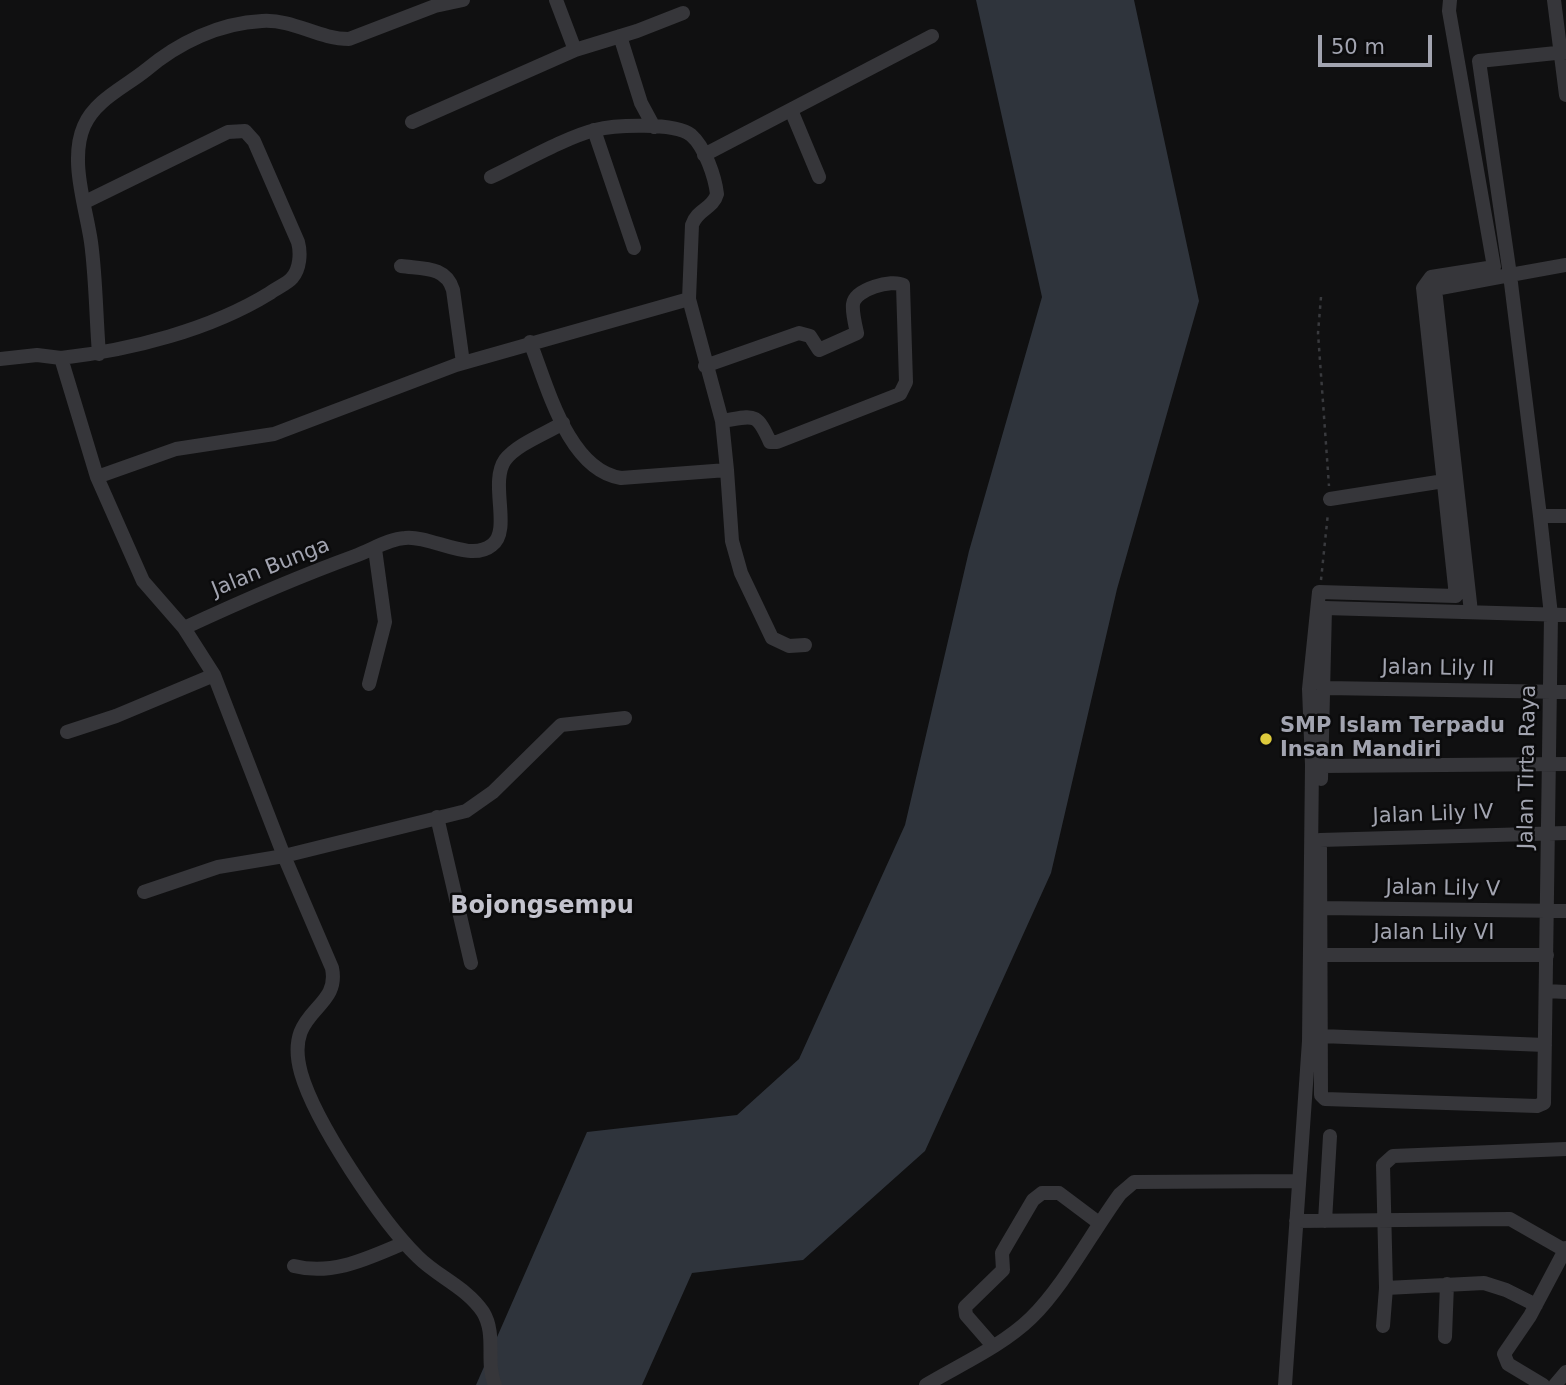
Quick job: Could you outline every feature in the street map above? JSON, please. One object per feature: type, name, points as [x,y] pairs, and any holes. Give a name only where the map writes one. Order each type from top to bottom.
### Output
[{"type":"street","points":[[99,354],[92,243],[79,140],[92,111],[167,53],[197,37],[230,25],[284,21],[318,34],[349,39],[435,6],[463,0]]},
{"type":"street","points":[[555,0],[575,50]]},
{"type":"street","points":[[1284,1385],[1309,1041],[1312,765],[1310,689],[1319,592],[1456,596],[1423,288],[1432,277],[1494,267],[1449,11],[1450,0]]},
{"type":"street","points":[[1554,0],[1563,52],[1566,95]]},
{"type":"street","points":[[412,122],[575,50],[683,13]]},
{"type":"street","points":[[620,36],[641,103],[654,127]]},
{"type":"street","points":[[704,155],[932,36]]},
{"type":"street","name":"Jalan Tirta Raya","points":[[1321,1036],[1321,1095],[1325,1098],[1537,1106],[1545,1099],[1550,692],[1559,615],[1540,516],[1510,275],[1479,61],[1563,52]]},
{"type":"street","points":[[791,110],[819,177]]},
{"type":"street","points":[[491,177],[594,130],[654,127],[689,134],[704,155],[717,194],[712,204],[697,214],[692,225],[689,299],[722,421],[732,541],[741,573],[772,638],[789,646],[805,646]]},
{"type":"street","points":[[594,130],[634,248]]},
{"type":"street","points":[[0,359],[37,355],[61,358],[99,354],[219,318],[256,302],[292,279],[300,251],[254,141],[245,131],[228,132],[85,202]]},
{"type":"street","points":[[1471,612],[1435,289],[1566,265]]},
{"type":"street","points":[[401,266],[438,271],[449,279],[453,290],[463,363]]},
{"type":"street","points":[[705,366],[799,333],[810,336],[815,348],[822,348],[857,332],[852,305],[858,295],[889,283],[903,285],[906,382],[900,394],[777,442],[770,442],[759,419],[754,416],[722,421]]},
{"type":"street","points":[[97,477],[176,449],[255,439],[302,426],[463,363],[689,299]]},
{"type":"street","points":[[530,342],[580,454],[606,476],[621,478],[727,470]]},
{"type":"street","points":[[61,358],[97,477],[143,581],[184,628],[214,675],[334,976],[328,996],[299,1031],[295,1048],[302,1076],[323,1121],[383,1217],[421,1261],[472,1298],[482,1312],[489,1329],[495,1385]]},
{"type":"street","name":"Jalan Bunga","points":[[184,628],[281,583],[404,538],[421,538],[467,550],[482,551],[494,545],[500,533],[498,472],[507,457],[564,423]]},
{"type":"street","points":[[1330,499],[1444,481]]},
{"type":"street","points":[[1540,516],[1566,516]]},
{"type":"street","points":[[369,684],[384,622],[374,549]]},
{"type":"street","points":[[1545,1045],[1321,1036],[1320,840],[1325,608],[1559,615]]},
{"type":"street","points":[[67,732],[116,716],[214,675]]},
{"type":"street","name":"Jalan Lily II","points":[[1325,688],[1566,692]]},
{"type":"street","points":[[144,892],[218,867],[284,856],[466,811],[479,803],[561,725],[625,718]]},
{"type":"street","points":[[1322,766],[1566,764]]},
{"type":"street","points":[[437,817],[471,963]]},
{"type":"street","name":"Jalan Lily IV","points":[[1320,840],[1566,833]]},
{"type":"street","name":"Jalan Lily V","points":[[1320,908],[1566,911]]},
{"type":"street","name":"Jalan Lily VI","points":[[1321,955],[1546,955]]},
{"type":"street","points":[[1546,991],[1566,992]]},
{"type":"street","points":[[1325,1222],[1331,1136]]},
{"type":"street","points":[[1383,1326],[1386,1288],[1383,1165],[1394,1156],[1566,1149]]},
{"type":"street","points":[[926,1385],[1018,1330],[1042,1306],[1120,1194],[1134,1182],[1298,1181]]},
{"type":"street","points":[[993,1346],[966,1315],[965,1307],[1003,1270],[1002,1253],[1033,1200],[1042,1193],[1059,1193],[1099,1223]]},
{"type":"street","points":[[1296,1221],[1510,1219],[1566,1250],[1536,1305],[1504,1354],[1508,1364],[1543,1385]]},
{"type":"street","points":[[294,1266],[312,1271],[333,1270],[404,1243]]},
{"type":"street","points":[[1386,1288],[1447,1284],[1492,1285],[1536,1305]]},
{"type":"street","points":[[1444,1337],[1447,1284]]},
{"type":"street","points":[[1555,1385],[1566,1372]]},
{"type":"path","points":[[1319,592],[1330,499],[1318,333],[1321,297]]},
{"type":"shaded area","points":[[976,0],[1134,0],[1199,301],[1117,589],[1051,873],[925,1151],[803,1260],[692,1273],[642,1385],[476,1385],[587,1132],[737,1115],[799,1059],[905,825],[969,551],[1042,297]]},
{"type":"place","name":"SMP Islam Terpadu Insan Mandiri","points":[[1266,739]]},
{"type":"district","name":"Bojongsempu","points":[[542,907]]}]
